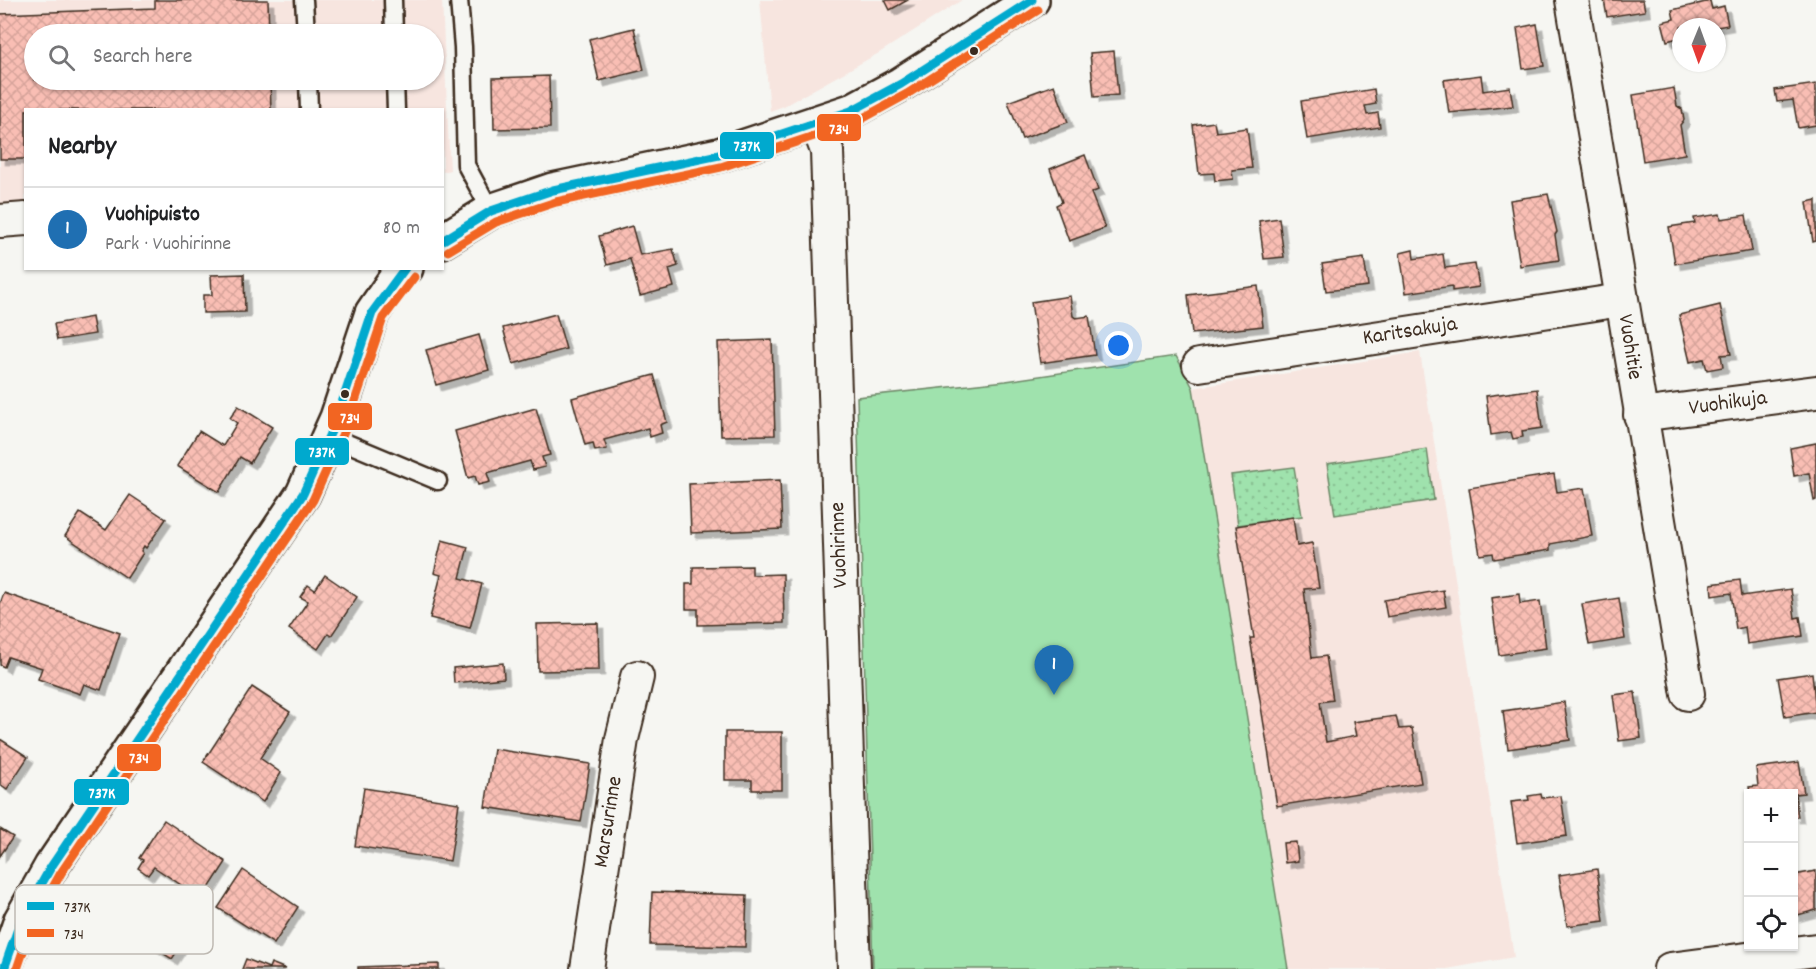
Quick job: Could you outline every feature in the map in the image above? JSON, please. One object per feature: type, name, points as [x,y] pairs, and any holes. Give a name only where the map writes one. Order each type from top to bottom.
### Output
[{"type":"street","points":[[444,240],[491,211],[554,190],[718,155],[851,111],[901,84],[1032,0]]},
{"type":"street","name":"Vuohitie","points":[[1572,0],[1688,694]]},
{"type":"street","name":"Vuohirinne","points":[[817,124],[827,151],[855,969]]},
{"type":"street","points":[[0,220],[24,219]]},
{"type":"street","points":[[41,885],[303,494],[330,436],[372,313],[398,271]]},
{"type":"street","name":"Karitsakuja","points":[[1199,365],[1621,300]]},
{"type":"street","name":"Vuohikuja","points":[[1640,415],[1816,392]]},
{"type":"street","name":"Marsurinne","points":[[587,969],[622,739],[637,677]]},
{"type":"street","points":[[4,969],[15,937]]},
{"type":"street","points":[[1670,969],[1816,950]]},
{"type":"lane","points":[[304,0],[305,24]]},
{"type":"lane","points":[[393,0],[394,24]]},
{"type":"lane","points":[[459,0],[463,47],[466,165],[491,211]]},
{"type":"lane","points":[[308,90],[309,108]]},
{"type":"lane","points":[[395,90],[396,108]]},
{"type":"lane","points":[[330,436],[438,481]]},
{"type":"shaded area","points":[[0,0],[442,0],[443,24],[24,24],[24,90],[444,90],[444,42],[450,170],[444,172],[444,108],[24,108],[24,204],[0,205]]},
{"type":"shaded area","points":[[760,0],[962,0],[879,53],[784,106],[770,111]]},
{"type":"shaded area","points":[[1420,352],[1514,957],[1447,969],[1288,969],[1193,388]]},
{"type":"green space","points":[[1176,356],[1193,388],[1288,969],[873,969],[857,397],[1006,381]]},
{"type":"green space","points":[[1427,449],[1434,500],[1335,515],[1327,464]]},
{"type":"green space","points":[[1294,467],[1302,516],[1238,525],[1231,475]]},
{"type":"building","points":[[155,0],[268,0],[269,24],[24,24],[24,90],[270,90],[271,108],[24,108],[24,159],[0,159],[0,14],[155,8]]},
{"type":"building","points":[[885,0],[908,0],[890,10]]},
{"type":"building","points":[[1604,0],[1643,0],[1645,11],[1607,17]]},
{"type":"building","points":[[1710,1],[1712,9],[1724,6],[1728,25],[1726,25],[1726,18],[1674,18],[1672,10]]},
{"type":"building","points":[[1672,20],[1672,40],[1667,41],[1662,22]]},
{"type":"building","points":[[1537,24],[1544,66],[1523,69],[1517,28]]},
{"type":"building","points":[[634,28],[644,70],[599,81],[589,39]]},
{"type":"building","points":[[1114,51],[1118,95],[1094,97],[1090,53]]},
{"type":"building","points":[[1481,75],[1483,91],[1510,87],[1513,106],[1449,113],[1444,80]]},
{"type":"building","points":[[549,76],[550,128],[494,129],[493,78]]},
{"type":"building","points":[[1816,84],[1816,125],[1798,128],[1793,100],[1777,102],[1775,90]]},
{"type":"building","points":[[1054,85],[1068,122],[1022,139],[1008,102]]},
{"type":"building","points":[[1674,88],[1677,106],[1682,109],[1684,120],[1680,125],[1685,154],[1643,161],[1633,95]]},
{"type":"building","points":[[1374,89],[1376,104],[1365,106],[1367,115],[1378,113],[1380,127],[1307,139],[1301,101]]},
{"type":"building","points":[[1214,122],[1216,132],[1247,128],[1252,168],[1232,170],[1233,179],[1215,181],[1214,173],[1199,174],[1193,125]]},
{"type":"building","points":[[1085,155],[1098,190],[1091,193],[1105,228],[1069,241],[1056,205],[1062,202],[1050,169]]},
{"type":"building","points":[[1548,194],[1557,232],[1555,235],[1559,260],[1520,266],[1510,200]]},
{"type":"building","points":[[1816,200],[1816,241],[1813,242],[1807,202]]},
{"type":"building","points":[[1720,214],[1721,219],[1746,215],[1752,251],[1675,264],[1669,227],[1695,223],[1694,218]]},
{"type":"building","points":[[1279,218],[1284,257],[1264,259],[1259,221]]},
{"type":"building","points":[[632,226],[640,255],[673,249],[678,266],[669,269],[674,287],[640,296],[630,259],[607,265],[599,236]]},
{"type":"building","points":[[1413,250],[1414,259],[1443,254],[1445,268],[1475,264],[1479,287],[1452,291],[1452,286],[1406,293],[1400,253]]},
{"type":"building","points":[[1364,258],[1368,286],[1326,291],[1322,264]]},
{"type":"building","points":[[244,274],[245,312],[203,313],[203,295],[212,295],[211,275]]},
{"type":"building","points":[[1258,286],[1263,326],[1192,334],[1188,295]]},
{"type":"building","points":[[1070,296],[1073,316],[1076,318],[1089,316],[1095,355],[1040,363],[1031,302]]},
{"type":"building","points":[[1720,305],[1731,354],[1721,355],[1723,367],[1707,370],[1704,359],[1690,362],[1679,315]]},
{"type":"building","points":[[556,314],[566,349],[513,364],[503,328]]},
{"type":"building","points":[[92,317],[95,334],[57,340],[54,324]]},
{"type":"building","points":[[479,335],[489,370],[436,385],[426,350]]},
{"type":"building","points":[[772,340],[775,435],[721,436],[718,342]]},
{"type":"building","points":[[654,375],[667,422],[660,425],[662,433],[650,437],[648,428],[604,440],[607,449],[595,451],[593,443],[585,445],[572,398]]},
{"type":"building","points":[[1537,389],[1542,428],[1522,431],[1523,437],[1513,439],[1511,432],[1491,435],[1486,396]]},
{"type":"building","points":[[238,406],[272,427],[250,463],[240,457],[219,492],[177,466],[199,431],[223,446],[237,423],[230,418]]},
{"type":"building","points":[[536,408],[550,455],[542,457],[545,467],[533,470],[530,461],[487,473],[490,482],[478,485],[475,476],[468,478],[455,431]]},
{"type":"building","points":[[1816,443],[1816,500],[1814,501],[1809,473],[1794,476],[1790,448]]},
{"type":"building","points":[[1554,474],[1557,492],[1584,488],[1592,536],[1550,544],[1550,550],[1494,559],[1493,553],[1480,555],[1469,488]]},
{"type":"building","points":[[780,480],[782,529],[691,533],[689,484]]},
{"type":"building","points":[[130,495],[166,519],[146,548],[144,546],[141,551],[143,553],[127,578],[65,536],[80,513],[106,530]]},
{"type":"building","points":[[1293,517],[1297,546],[1312,543],[1319,588],[1304,589],[1312,658],[1326,656],[1333,700],[1320,702],[1326,742],[1356,736],[1353,722],[1396,716],[1399,729],[1412,728],[1421,783],[1277,806],[1250,638],[1254,638],[1236,526]]},
{"type":"building","points":[[442,540],[468,547],[460,578],[482,584],[470,628],[430,618],[441,575],[434,573]]},
{"type":"building","points":[[752,566],[752,575],[783,574],[784,623],[698,625],[698,609],[686,609],[686,584],[693,584],[693,567]]},
{"type":"building","points":[[325,575],[357,597],[331,636],[328,634],[318,649],[289,629],[308,601],[300,597],[308,585],[315,590]]},
{"type":"building","points":[[1740,580],[1742,596],[1791,589],[1795,618],[1800,617],[1803,636],[1747,644],[1745,627],[1736,629],[1731,593],[1712,596],[1711,584]]},
{"type":"building","points":[[1443,590],[1446,607],[1387,617],[1384,600]]},
{"type":"building","points":[[4,593],[120,633],[101,690],[84,684],[80,694],[38,679],[42,668],[8,657],[4,667],[0,665],[0,604]]},
{"type":"building","points":[[1519,594],[1520,604],[1540,601],[1546,648],[1499,655],[1491,598]]},
{"type":"building","points":[[1619,598],[1625,639],[1589,645],[1582,604]]},
{"type":"building","points":[[598,623],[599,670],[538,671],[537,624]]},
{"type":"building","points":[[503,663],[504,678],[454,683],[453,668]]},
{"type":"building","points":[[1812,673],[1816,712],[1785,717],[1778,678]]},
{"type":"building","points":[[252,687],[290,712],[260,758],[281,773],[263,802],[203,762]]},
{"type":"building","points":[[1635,692],[1641,738],[1619,741],[1613,695]]},
{"type":"building","points":[[1564,702],[1570,740],[1508,749],[1503,711]]},
{"type":"building","points":[[725,732],[782,732],[782,790],[752,790],[752,780],[725,780]]},
{"type":"building","points":[[0,739],[28,757],[7,789],[0,784]]},
{"type":"building","points":[[494,749],[590,764],[581,822],[485,807]]},
{"type":"building","points":[[1799,762],[1804,793],[1798,794],[1798,789],[1749,789],[1749,787],[1758,786],[1756,768]]},
{"type":"building","points":[[364,788],[459,803],[450,861],[355,846]]},
{"type":"building","points":[[1541,794],[1542,798],[1561,796],[1567,836],[1517,843],[1511,802],[1529,800],[1528,796]]},
{"type":"building","points":[[164,820],[226,862],[211,885],[181,885],[154,867],[148,875],[138,868],[143,860],[139,858]]},
{"type":"building","points":[[0,829],[13,837],[0,856]]},
{"type":"building","points":[[1296,842],[1298,861],[1285,863],[1283,843]]},
{"type":"building","points":[[1597,869],[1604,921],[1567,926],[1559,875]]},
{"type":"building","points":[[243,870],[298,907],[274,944],[218,908]]},
{"type":"building","points":[[1816,871],[1816,910],[1798,915],[1798,897],[1798,874]]},
{"type":"building","points":[[652,892],[747,895],[745,947],[650,945]]},
{"type":"building","points":[[164,954],[175,954],[172,959]]},
{"type":"building","points":[[246,959],[269,968],[271,963],[286,969],[242,969]]},
{"type":"building","points":[[439,964],[439,969],[358,969],[358,967]]},
{"type":"transit line","name":"737K","points":[[444,240],[491,211],[553,190],[719,155],[851,111],[901,84],[1032,0]]},
{"type":"transit line","name":"734","points":[[448,251],[496,222],[556,202],[721,167],[856,122],[907,94],[1038,10]]},
{"type":"transit line","name":"737K","points":[[41,885],[303,494],[337,418],[372,313],[404,270]]},
{"type":"transit line","name":"734","points":[[54,885],[313,500],[348,422],[383,318],[414,277]]},
{"type":"transit line","name":"737K","points":[[4,969],[15,937]]},
{"type":"transit line","name":"734","points":[[17,969],[22,954]]},
{"type":"place","name":"Vuohipuisto","points":[[1054,695]]}]
